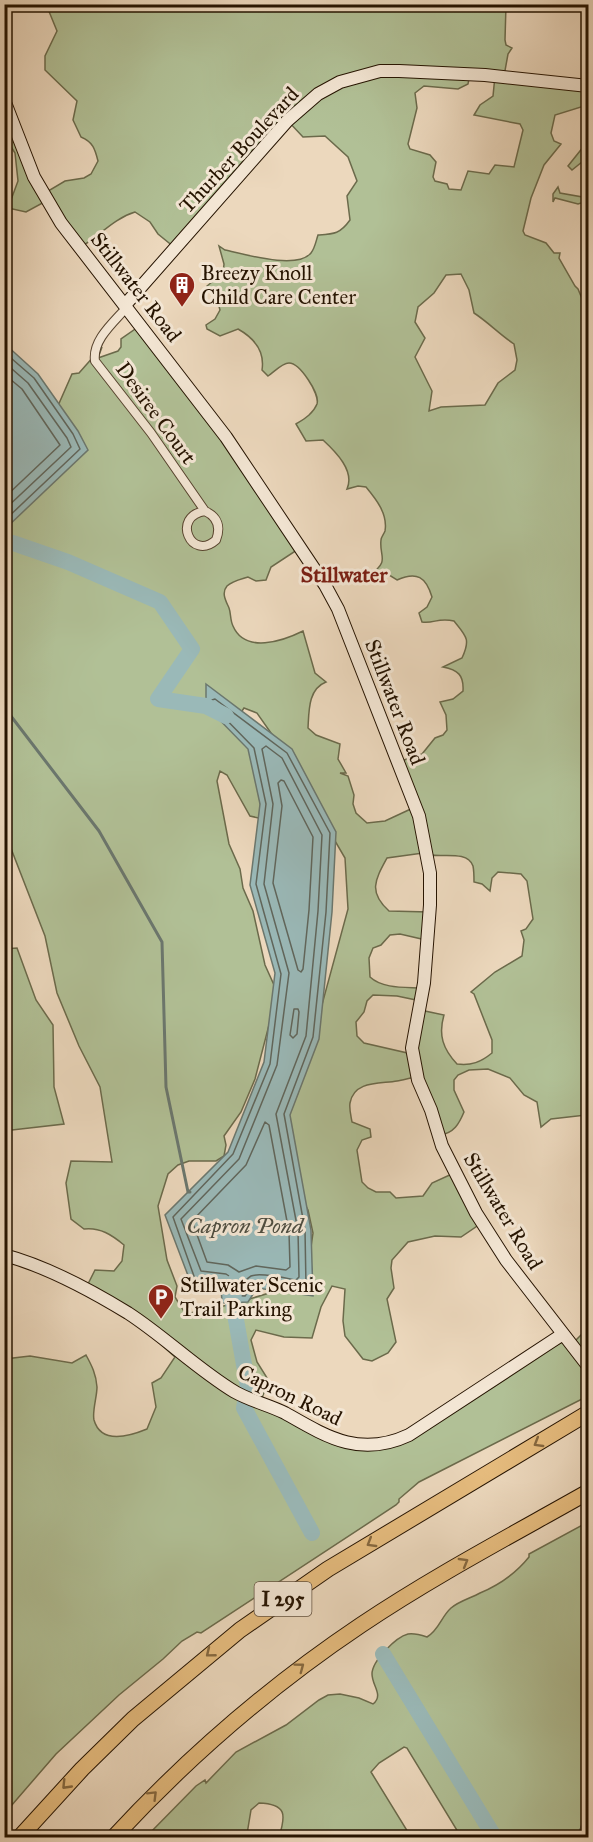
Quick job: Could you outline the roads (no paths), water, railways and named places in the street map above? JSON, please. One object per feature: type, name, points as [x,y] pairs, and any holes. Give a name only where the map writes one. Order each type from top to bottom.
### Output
[{"type":"highway","name":"I 295","points":[[19,1838],[82,1768],[133,1719],[240,1630],[328,1569],[588,1413]]},
{"type":"highway","points":[[113,1838],[200,1750],[253,1704],[308,1662],[363,1623],[415,1591],[588,1491]]},
{"type":"street","name":"Thurber Boulevard","points":[[126,306],[287,121],[318,94],[340,81],[380,71],[399,71],[485,75],[588,86]]},
{"type":"street","name":"Stillwater Road","points":[[4,100],[41,190],[62,223],[226,437],[321,578],[338,609],[419,816],[428,852],[430,905],[424,983],[412,1048],[418,1080],[442,1146],[476,1213],[506,1260],[588,1366]]},
{"type":"street","name":"Desiree Court","points":[[126,306],[99,341],[94,351],[95,361],[151,433],[205,511],[218,523],[218,534],[212,544],[198,545],[191,542],[188,537],[187,524],[194,515],[205,511]]},
{"type":"street","name":"Capron Road","points":[[4,1255],[79,1286],[129,1314],[237,1393],[284,1413],[317,1432],[339,1441],[365,1445],[386,1444],[409,1435],[562,1334]]},
{"type":"water","points":[[5,344],[38,374],[78,431],[88,450],[5,529]]},
{"type":"water","name":"Capron Pond","points":[[206,684],[292,749],[336,832],[332,912],[319,1039],[290,1115],[311,1230],[313,1296],[257,1288],[248,1302],[222,1303],[221,1286],[192,1286],[165,1215],[228,1152],[264,1062],[275,973],[250,885],[260,804],[248,749],[206,706]]},
{"type":"water","points":[[588,1799],[588,1837],[574,1837],[582,1824]]},
{"type":"waterway","points":[[13,543],[68,562],[160,602],[192,649],[158,699],[206,706],[226,716]]},
{"type":"waterway","points":[[4,707],[99,831],[162,942],[166,1087],[188,1192],[190,1192]]},
{"type":"waterway","points":[[235,1281],[233,1303],[248,1387],[244,1408],[312,1533]]},
{"type":"waterway","points":[[383,1654],[495,1838]]},
{"type":"place","name":"Breezy Knoll Child Care Center","points":[[182,308]]},
{"type":"place","name":"Stillwater Scenic Trail Parking","points":[[161,1320]]},
{"type":"district","name":"Stillwater","points":[[344,574]]}]
